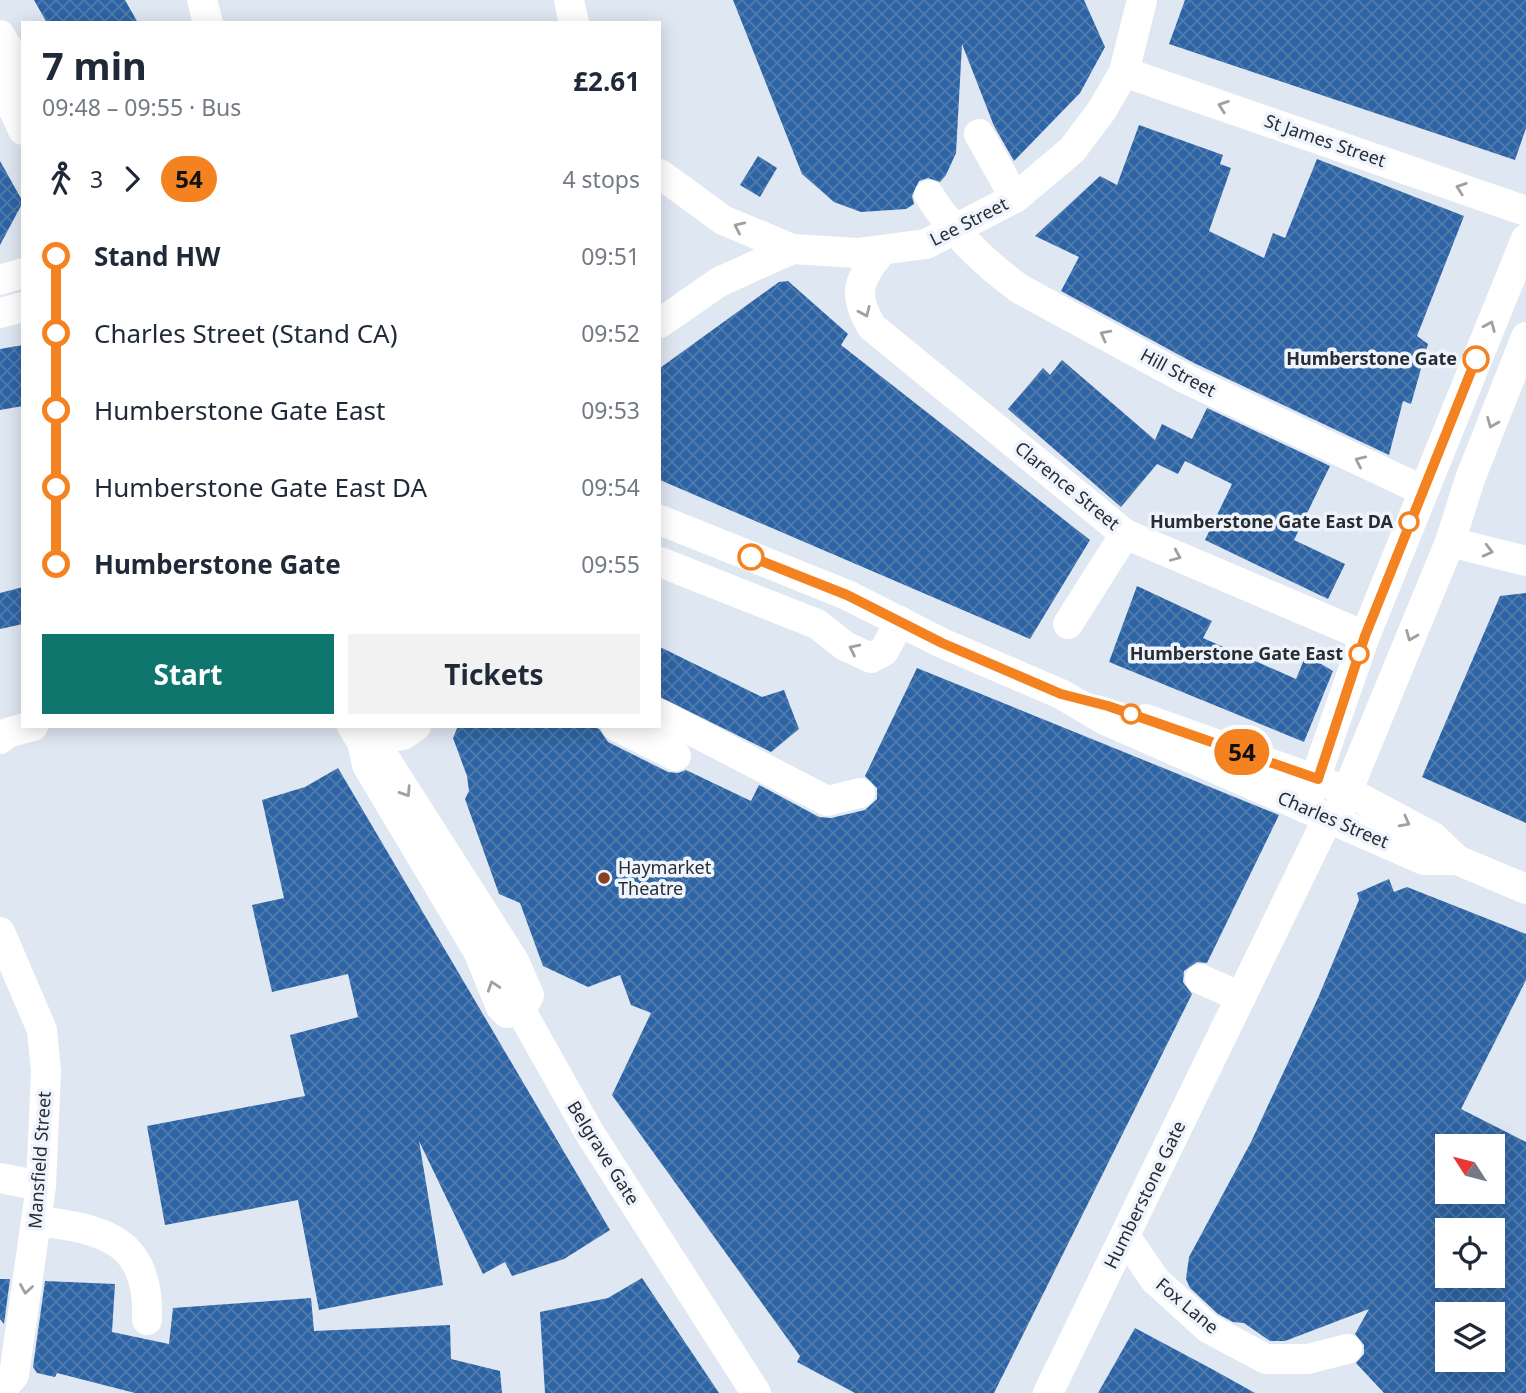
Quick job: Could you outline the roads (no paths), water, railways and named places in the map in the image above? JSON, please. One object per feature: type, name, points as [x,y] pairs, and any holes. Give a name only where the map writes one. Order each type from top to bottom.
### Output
[{"type":"street","points":[[202,0],[207,21]]},
{"type":"street","points":[[569,0],[574,21]]},
{"type":"street","name":"Lee Street","points":[[661,175],[723,220],[792,248],[827,253],[881,252],[926,244],[1015,198],[1072,150],[1102,110],[1124,72],[1142,0]]},
{"type":"street","points":[[2,43],[21,72]]},
{"type":"street","name":"St James Street","points":[[1124,72],[1526,211]]},
{"type":"street","points":[[0,80],[21,126]]},
{"type":"street","points":[[979,134],[1015,198]]},
{"type":"street","name":"Hill Street","points":[[929,195],[951,229],[996,272],[1020,289],[1186,379],[1422,490]]},
{"type":"street","name":"Humberstone Gate","points":[[1048,1393],[1241,998],[1323,816],[1318,779],[1365,636],[1526,239]]},
{"type":"street","points":[[661,322],[719,282],[792,248]]},
{"type":"street","name":"Clarence Street","points":[[881,252],[870,265],[859,288],[861,309],[872,327],[1125,534],[1365,636]]},
{"type":"street","points":[[0,280],[21,274]]},
{"type":"street","points":[[0,313],[21,308]]},
{"type":"street","points":[[1323,816],[1347,791],[1450,542],[1470,479],[1526,337]]},
{"type":"street","name":"Charles Street","points":[[661,520],[847,595],[1061,694],[1105,720],[1424,860],[1457,860]]},
{"type":"street","points":[[1068,624],[1125,534]]},
{"type":"street","points":[[1450,542],[1526,561]]},
{"type":"street","points":[[661,562],[817,624],[845,646],[872,658],[884,652],[900,621]]},
{"type":"street","name":"Charles Street","points":[[1061,694],[1108,706],[1347,791],[1433,837],[1457,860],[1526,889]]},
{"type":"street","points":[[661,715],[827,801],[860,793]]},
{"type":"street","points":[[0,738],[7,733],[26,728]]},
{"type":"street","points":[[357,734],[403,734],[413,728]]},
{"type":"street","points":[[620,728],[677,756]]},
{"type":"street","name":"Belgrave Gate","points":[[357,734],[382,754],[514,961],[529,995],[521,1011],[589,1132],[756,1393]]},
{"type":"street","name":"Mansfield Street","points":[[0,932],[41,1031],[46,1103],[37,1221],[14,1376],[0,1391]]},
{"type":"street","points":[[1199,979],[1241,998]]},
{"type":"street","points":[[0,1178],[41,1186]]},
{"type":"street","points":[[37,1221],[95,1230],[128,1249],[144,1281],[147,1320]]},
{"type":"street","name":"Fox Lane","points":[[1125,1236],[1154,1280],[1208,1328],[1266,1359],[1308,1359],[1347,1349]]},
{"type":"place","name":"Humberstone Gate","points":[[1476,359]]},
{"type":"place","name":"Humberstone Gate East DA","points":[[1409,522]]},
{"type":"place","name":"Humberstone Gate East","points":[[1359,654]]},
{"type":"place","name":"Haymarket Theatre","points":[[604,878]]}]
